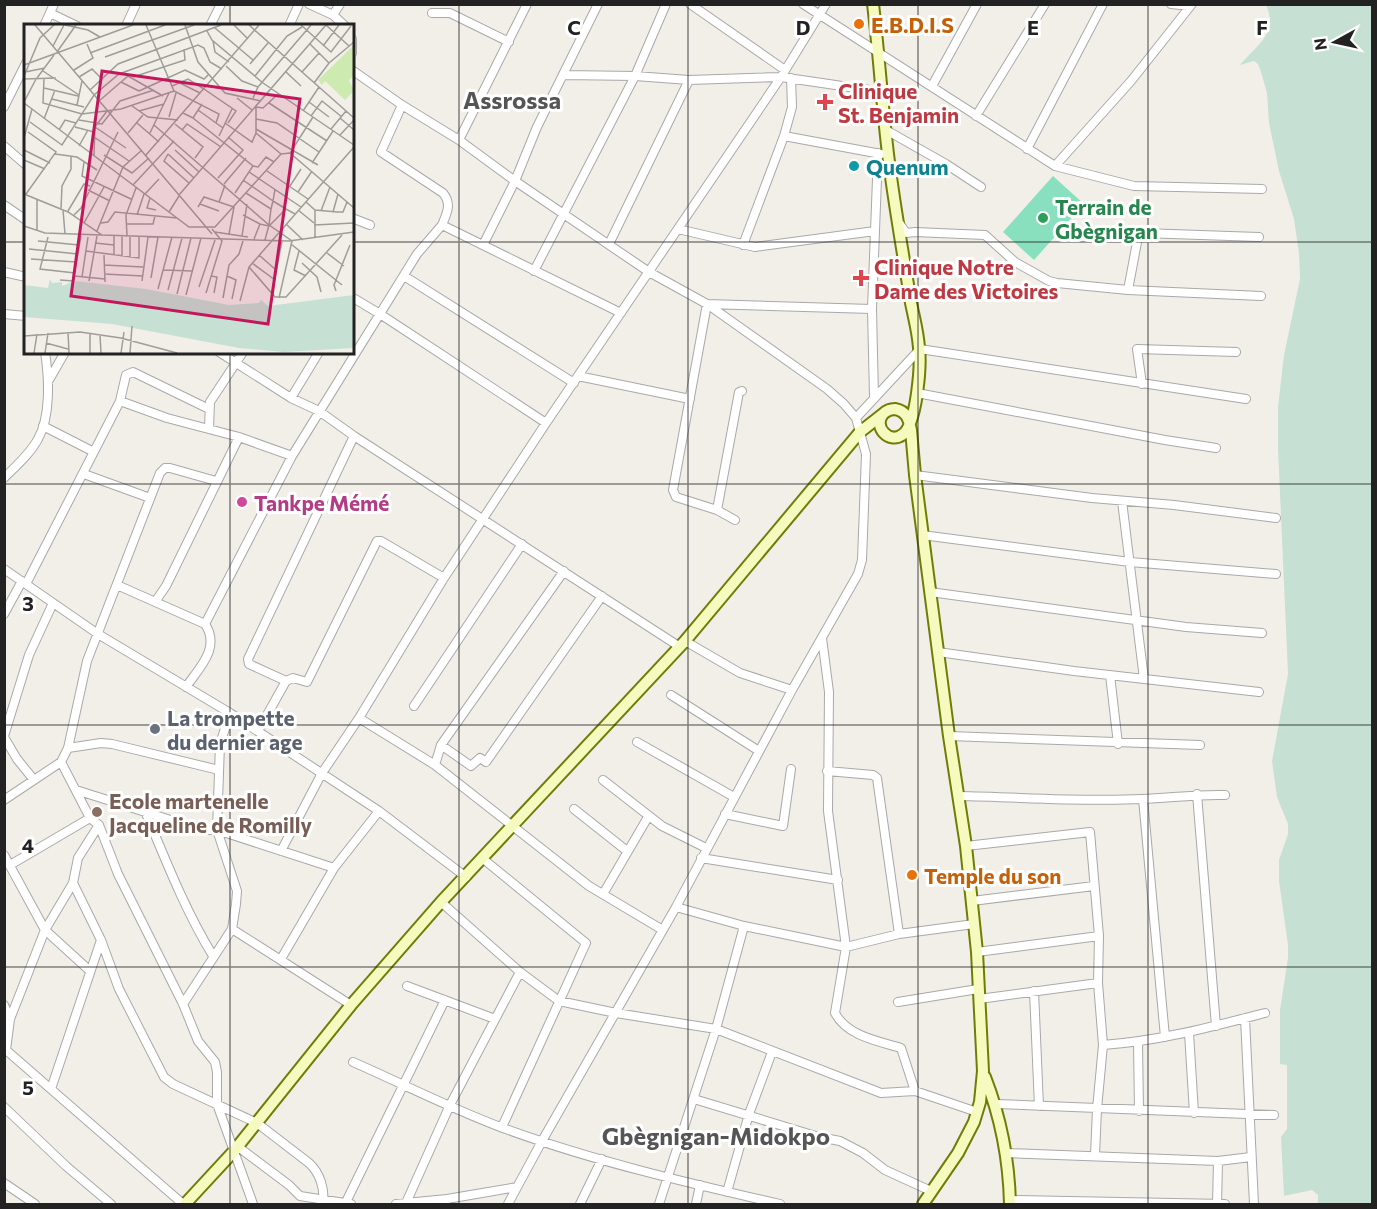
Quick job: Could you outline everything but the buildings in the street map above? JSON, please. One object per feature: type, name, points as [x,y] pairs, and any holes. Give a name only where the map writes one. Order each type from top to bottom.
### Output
[{"type":"street","points":[[45,24],[54,4]]},
{"type":"street","points":[[127,24],[136,4]]},
{"type":"street","points":[[211,24],[221,4]]},
{"type":"street","points":[[290,24],[299,4]]},
{"type":"street","points":[[309,4],[333,15],[343,24]]},
{"type":"street","points":[[333,15],[340,4]]},
{"type":"street","points":[[459,140],[527,4]]},
{"type":"street","points":[[483,244],[515,181],[537,127],[598,4]]},
{"type":"street","points":[[534,271],[636,76],[666,4]]},
{"type":"street","points":[[690,4],[783,74],[792,78],[883,92]]},
{"type":"street","points":[[803,4],[879,55],[932,86],[1055,166],[1134,186],[1262,189]]},
{"type":"street","points":[[281,851],[322,773],[359,718],[444,578],[546,423],[783,74],[826,4]]},
{"type":"street","points":[[873,4],[886,130],[874,231],[872,309],[874,397]]},
{"type":"street","points":[[932,86],[977,4]]},
{"type":"street","points":[[976,116],[1045,4]]},
{"type":"street","points":[[1027,149],[1103,4]]},
{"type":"street","points":[[1171,4],[1191,5]]},
{"type":"street","points":[[1055,166],[1131,81],[1191,5]]},
{"type":"street","points":[[50,13],[73,24]]},
{"type":"street","points":[[432,13],[450,14],[510,42]]},
{"type":"street","points":[[4,107],[24,67]]},
{"type":"street","points":[[354,71],[402,105],[459,140],[649,272],[707,304],[827,389],[856,418],[866,454],[861,567],[706,848],[676,907],[661,929],[508,1204]]},
{"type":"street","points":[[564,75],[636,76],[689,80],[783,74]]},
{"type":"street","points":[[743,245],[784,136],[792,107],[792,78]]},
{"type":"street","points":[[609,244],[689,80]]},
{"type":"street","points":[[205,624],[292,456],[417,254],[442,225],[448,211],[448,202],[443,193],[381,152],[402,105]]},
{"type":"street","points":[[886,130],[981,187]]},
{"type":"street","points":[[784,136],[883,154]]},
{"type":"street","points":[[4,146],[24,163]]},
{"type":"street","points":[[883,154],[900,224],[920,349],[921,370],[910,424],[901,436],[890,437],[884,433],[880,426],[885,412]]},
{"type":"street","points":[[4,205],[24,219]]},
{"type":"street","points":[[354,219],[370,225]]},
{"type":"street","points":[[900,224],[906,233],[985,235],[1015,262],[1049,281],[1128,290],[1262,296]]},
{"type":"street","points":[[442,225],[621,312]]},
{"type":"street","points":[[678,230],[743,245],[766,247],[874,231]]},
{"type":"street","points":[[1128,290],[1138,237],[1142,233],[1258,237]]},
{"type":"street","points":[[4,272],[24,276]]},
{"type":"street","points":[[404,276],[576,379],[690,399]]},
{"type":"street","points":[[354,299],[546,423]]},
{"type":"street","points":[[707,304],[872,309]]},
{"type":"street","points":[[707,304],[673,490],[676,497],[717,510],[735,519]]},
{"type":"street","points":[[4,314],[24,316]]},
{"type":"street","points":[[920,349],[1246,399]]},
{"type":"street","points":[[856,418],[920,349]]},
{"type":"street","points":[[1142,384],[1137,349],[1236,352]]},
{"type":"street","points":[[4,478],[27,455],[38,439],[43,426],[49,380],[45,354]]},
{"type":"street","points":[[49,380],[64,354]]},
{"type":"street","points":[[222,354],[291,398],[319,411],[602,596],[683,644],[740,673],[792,690]]},
{"type":"street","points":[[209,429],[210,402],[242,354]]},
{"type":"street","points":[[291,398],[318,354]]},
{"type":"street","points":[[4,614],[24,583],[84,474],[120,401],[126,375],[133,372],[209,409]]},
{"type":"street","points":[[717,510],[739,392],[742,391]]},
{"type":"street","points":[[917,393],[1216,448]]},
{"type":"street","points":[[120,401],[239,437],[292,456]]},
{"type":"street","points":[[99,825],[78,858],[73,883],[45,930],[10,1019],[5,1051],[184,1204],[257,1123],[351,1005],[441,902],[515,826],[683,644],[860,432],[885,412],[899,409],[905,413],[910,424],[922,535],[966,846],[977,952],[983,1071],[982,1091],[977,1112],[958,1153],[923,1204]]},
{"type":"street","points":[[43,426],[94,452]]},
{"type":"street","points":[[286,681],[249,664],[248,658],[354,436]]},
{"type":"street","points":[[155,602],[166,586],[239,437]]},
{"type":"street","points":[[4,800],[61,762],[69,748],[87,662],[160,473],[165,468],[170,468],[216,481]]},
{"type":"street","points":[[84,474],[150,498]]},
{"type":"street","points":[[915,475],[1122,501],[1174,504],[1276,518]]},
{"type":"street","points":[[1122,501],[1144,679]]},
{"type":"street","points":[[922,535],[1130,562],[1276,574]]},
{"type":"street","points":[[258,731],[286,681],[293,678],[307,682],[377,541],[381,541],[444,578]]},
{"type":"street","points":[[414,706],[522,544]]},
{"type":"street","points":[[4,569],[98,634],[230,713],[322,773],[379,811],[466,877]]},
{"type":"street","points":[[435,765],[441,745],[564,571]]},
{"type":"street","points":[[117,585],[205,624],[210,631],[210,652],[186,687]]},
{"type":"street","points":[[930,592],[1186,627],[1262,633]]},
{"type":"street","points":[[441,745],[471,766],[480,758],[486,762],[602,596]]},
{"type":"street","points":[[34,780],[17,759],[4,737],[29,655],[53,603]]},
{"type":"street","points":[[822,638],[829,692],[828,811],[846,947],[835,1014],[840,1023],[860,1035],[901,1048],[915,1091]]},
{"type":"street","points":[[938,652],[1259,692]]},
{"type":"street","points":[[1110,675],[1118,744]]},
{"type":"street","points":[[671,695],[759,751]]},
{"type":"street","points":[[183,1005],[232,929],[237,891],[217,830],[220,744],[230,713]]},
{"type":"street","points":[[359,718],[435,765],[589,886],[661,929]]},
{"type":"street","points":[[949,736],[1118,744],[1200,745]]},
{"type":"street","points":[[637,742],[734,797]]},
{"type":"street","points":[[69,748],[101,743],[112,744],[219,770]]},
{"type":"street","points":[[61,762],[90,818],[99,825],[118,874],[183,1005],[198,1041],[215,1062],[217,1104],[235,1148],[253,1204]]},
{"type":"street","points":[[725,814],[783,826],[791,769]]},
{"type":"street","points":[[827,771],[873,775],[878,778],[899,934]]},
{"type":"street","points":[[603,780],[648,817],[668,830],[706,848]]},
{"type":"street","points":[[76,790],[202,830],[217,830],[334,868]]},
{"type":"street","points":[[958,796],[1061,800],[1143,799],[1197,794],[1225,795]]},
{"type":"street","points":[[1197,794],[1216,1026]]},
{"type":"street","points":[[1143,799],[1165,1037]]},
{"type":"street","points":[[573,809],[627,851]]},
{"type":"street","points":[[146,811],[196,929],[213,956]]},
{"type":"street","points":[[281,959],[334,868],[379,811]]},
{"type":"street","points":[[603,894],[648,817]]},
{"type":"street","points":[[10,865],[90,818]]},
{"type":"street","points":[[966,846],[1090,832],[1099,936],[1098,983],[1103,1046],[1095,1155]]},
{"type":"street","points":[[4,855],[45,930],[90,971]]},
{"type":"street","points":[[482,858],[586,943],[502,1127]]},
{"type":"street","points":[[701,858],[838,880]]},
{"type":"street","points":[[73,883],[101,940],[119,989],[164,1077],[172,1084],[257,1123],[317,1169],[324,1202]]},
{"type":"street","points":[[972,901],[1094,886]]},
{"type":"street","points":[[441,902],[520,972],[559,1001],[616,1013],[716,1029],[881,1093],[915,1091],[977,1112]]},
{"type":"street","points":[[676,907],[744,926],[846,947],[899,934],[974,924]]},
{"type":"street","points":[[659,1204],[716,1029],[744,926]]},
{"type":"street","points":[[232,929],[351,1005]]},
{"type":"street","points":[[977,952],[1099,936]]},
{"type":"street","points":[[51,1089],[101,940]]},
{"type":"street","points":[[406,1203],[450,1105],[520,972]]},
{"type":"street","points":[[898,1002],[1034,991],[1098,983]]},
{"type":"street","points":[[407,986],[495,1019]]},
{"type":"street","points":[[1034,991],[1039,1106]]},
{"type":"street","points":[[345,1204],[445,1000]]},
{"type":"street","points":[[4,1005],[10,1019]]},
{"type":"street","points":[[1103,1046],[1138,1043],[1190,1033],[1265,1013]]},
{"type":"street","points":[[1245,1018],[1254,1204]]},
{"type":"street","points":[[1190,1033],[1194,1113]]},
{"type":"street","points":[[1138,1043],[1140,1111]]},
{"type":"street","points":[[727,1192],[749,1114],[772,1052]]},
{"type":"street","points":[[353,1062],[502,1127],[542,1141],[667,1177],[780,1204]]},
{"type":"street","points":[[983,1071],[996,1104],[1006,1153],[1010,1202],[1225,1204]]},
{"type":"street","points":[[694,1099],[819,1137],[840,1141],[863,1153],[885,1170],[931,1191]]},
{"type":"street","points":[[996,1104],[1194,1113],[1274,1114]]},
{"type":"street","points":[[4,1107],[66,1166],[111,1204]]},
{"type":"street","points":[[235,1148],[289,1185],[300,1196],[324,1202],[351,1204]]},
{"type":"street","points":[[1006,1153],[1218,1161],[1251,1157]]},
{"type":"street","points":[[580,1204],[602,1159]]},
{"type":"street","points":[[1217,1204],[1218,1161]]},
{"type":"street","points":[[4,1183],[35,1204]]},
{"type":"street","points":[[696,1204],[700,1185]]},
{"type":"street","points":[[396,1204],[517,1187]]},
{"type":"green space","points":[[1266,5],[1372,5],[1372,1204],[1318,1204],[1318,1195],[1312,1190],[1284,1196],[1281,1137],[1287,1129],[1287,1065],[1280,1064],[1280,1010],[1288,945],[1279,881],[1279,860],[1288,834],[1288,824],[1277,797],[1272,761],[1288,674],[1278,407],[1284,355],[1300,279],[1294,219],[1279,171],[1269,123],[1267,93],[1258,64],[1254,61],[1240,65],[1259,45],[1268,31],[1270,23]]},
{"type":"green space","name":"Terrain de Gbègnigan","points":[[1053,176],[1084,204],[1034,260],[1003,232]]},
{"type":"place","name":"E.B.D.I.S","points":[[859,24]]},
{"type":"place","name":"Clinique St. Benjamin","points":[[825,102]]},
{"type":"place","name":"Quenum","points":[[854,166]]},
{"type":"place","name":"Terrain de Gbègnigan","points":[[1043,218]]},
{"type":"place","name":"Clinique Notre Dame des Victoires","points":[[861,278]]},
{"type":"place","name":"Tankpe Mémé","points":[[242,502]]},
{"type":"place","name":"La trompette du dernier age","points":[[155,729]]},
{"type":"place","name":"Ecole martenelle Jacqueline de Romilly","points":[[97,812]]},
{"type":"place","name":"Temple du son","points":[[912,875]]},
{"type":"district","name":"Assrossa","points":[[512,99]]},
{"type":"district","name":"Gbègnigan-Midokpo","points":[[716,1135]]}]
